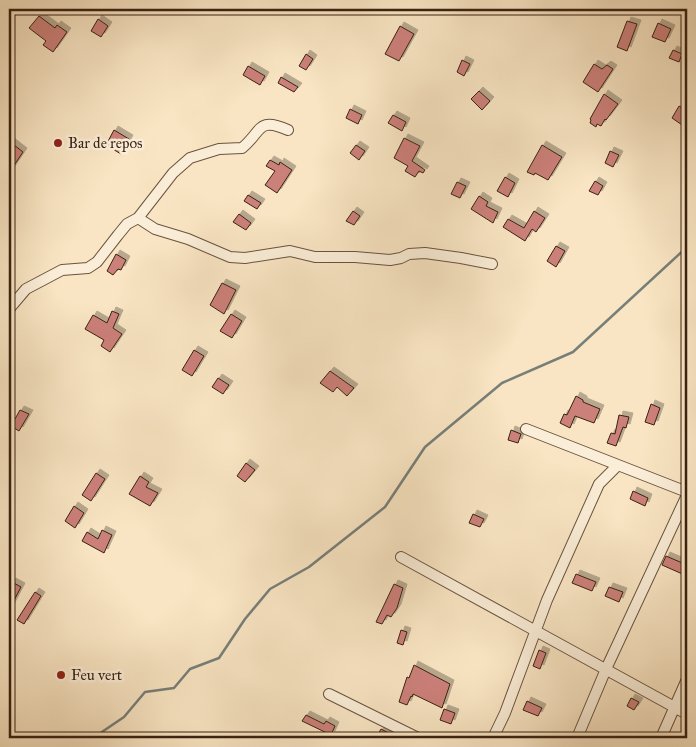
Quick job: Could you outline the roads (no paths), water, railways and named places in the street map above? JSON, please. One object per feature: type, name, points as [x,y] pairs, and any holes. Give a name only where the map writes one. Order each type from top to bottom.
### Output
[{"type":"street","points":[[9,309],[26,289],[62,270],[88,268],[97,262],[127,224],[138,218],[173,173],[190,158],[219,149],[242,148],[261,127],[267,124],[277,125],[288,130]]},
{"type":"street","points":[[138,218],[156,229],[188,239],[230,257],[245,258],[290,251],[315,257],[355,257],[390,260],[401,258],[408,254],[425,254],[492,264]]},
{"type":"street","points":[[526,429],[687,494],[606,669],[577,738]]},
{"type":"street","points":[[494,738],[548,600],[600,484],[618,465]]},
{"type":"street","points":[[401,557],[687,714]]},
{"type":"street","points":[[661,738],[687,679]]},
{"type":"street","points":[[329,694],[418,738]]},
{"type":"waterway","points":[[93,738],[124,717],[145,692],[174,688],[190,669],[219,658],[245,619],[270,589],[309,567],[385,507],[425,447],[502,383],[573,352],[687,247]]},
{"type":"place","name":"Bar de repos","points":[[58,143]]},
{"type":"place","name":"Feu vert","points":[[61,675]]}]
